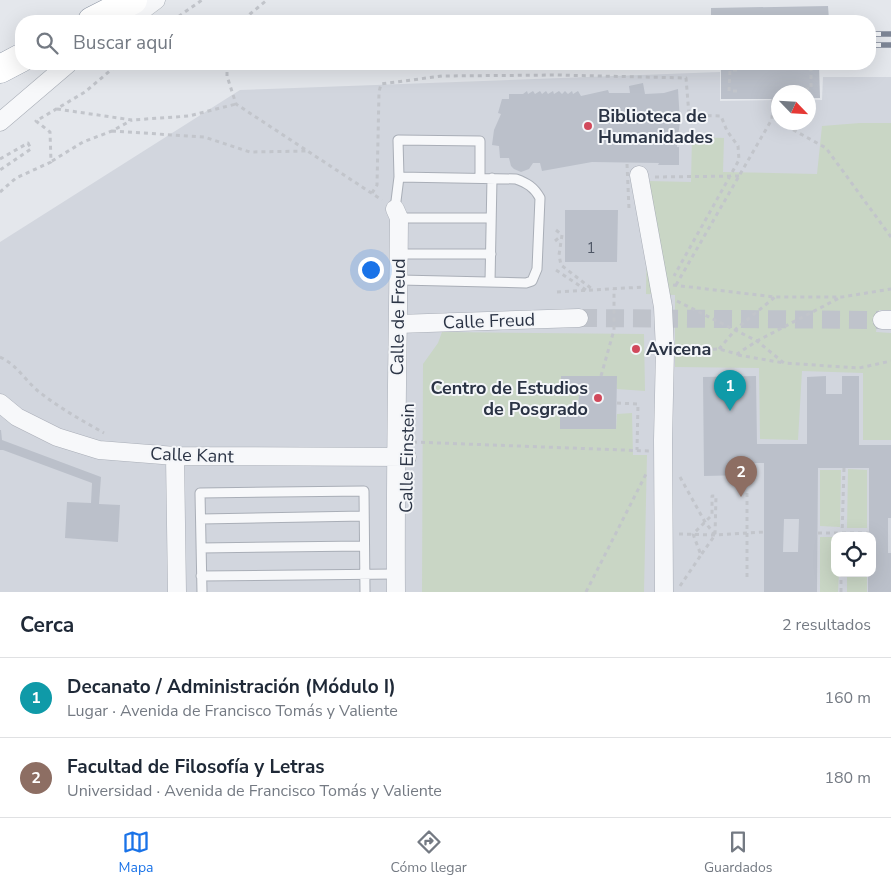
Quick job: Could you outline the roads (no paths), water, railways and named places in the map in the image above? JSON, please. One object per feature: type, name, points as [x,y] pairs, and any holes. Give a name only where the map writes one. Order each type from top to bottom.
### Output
[{"type":"highway","points":[[104,15],[133,0]]},
{"type":"highway","points":[[0,69],[15,61]]},
{"type":"street","points":[[136,15],[156,0]]},
{"type":"street","points":[[0,122],[61,70]]},
{"type":"street","points":[[635,172],[667,292],[663,440],[664,592]]},
{"type":"street","name":"Calle de Freud","points":[[397,213],[404,324],[403,452]]},
{"type":"street","name":"Calle Freud","points":[[404,324],[579,318]]},
{"type":"street","name":"Calle Kant","points":[[0,403],[17,417],[57,437],[99,450],[175,456],[403,452]]},
{"type":"street","name":"Calle Einstein","points":[[396,592],[403,452]]},
{"type":"street","name":"Calle Einstein","points":[[403,452],[407,592]]},
{"type":"street","points":[[175,456],[177,592]]},
{"type":"lane","points":[[480,178],[480,141],[398,140],[399,177],[397,213],[491,218]]},
{"type":"lane","points":[[399,177],[516,179],[529,184],[540,198],[538,269],[532,281],[526,283],[400,280]]},
{"type":"lane","points":[[490,282],[492,178]]},
{"type":"lane","points":[[400,254],[491,254]]},
{"type":"lane","points":[[202,592],[200,494],[364,491],[365,592]]},
{"type":"lane","points":[[201,518],[364,516]]},
{"type":"lane","points":[[201,548],[364,546]]},
{"type":"lane","points":[[201,576],[396,574]]},
{"type":"tunnel","points":[[579,318],[882,320]]},
{"type":"railway","points":[[876,34],[891,34]]},
{"type":"railway","points":[[876,45],[891,45]]},
{"type":"place","name":"Biblioteca de Humanidades","points":[[588,126]]},
{"type":"place","name":"Avicena","points":[[636,349]]},
{"type":"place","name":"Centro de Estudios de Posgrado","points":[[598,398]]},
{"type":"place","name":"Decanato / Administración (Módulo I)","points":[[730,411]]},
{"type":"place","name":"Facultad de Filosofía y Letras","points":[[741,497]]}]
